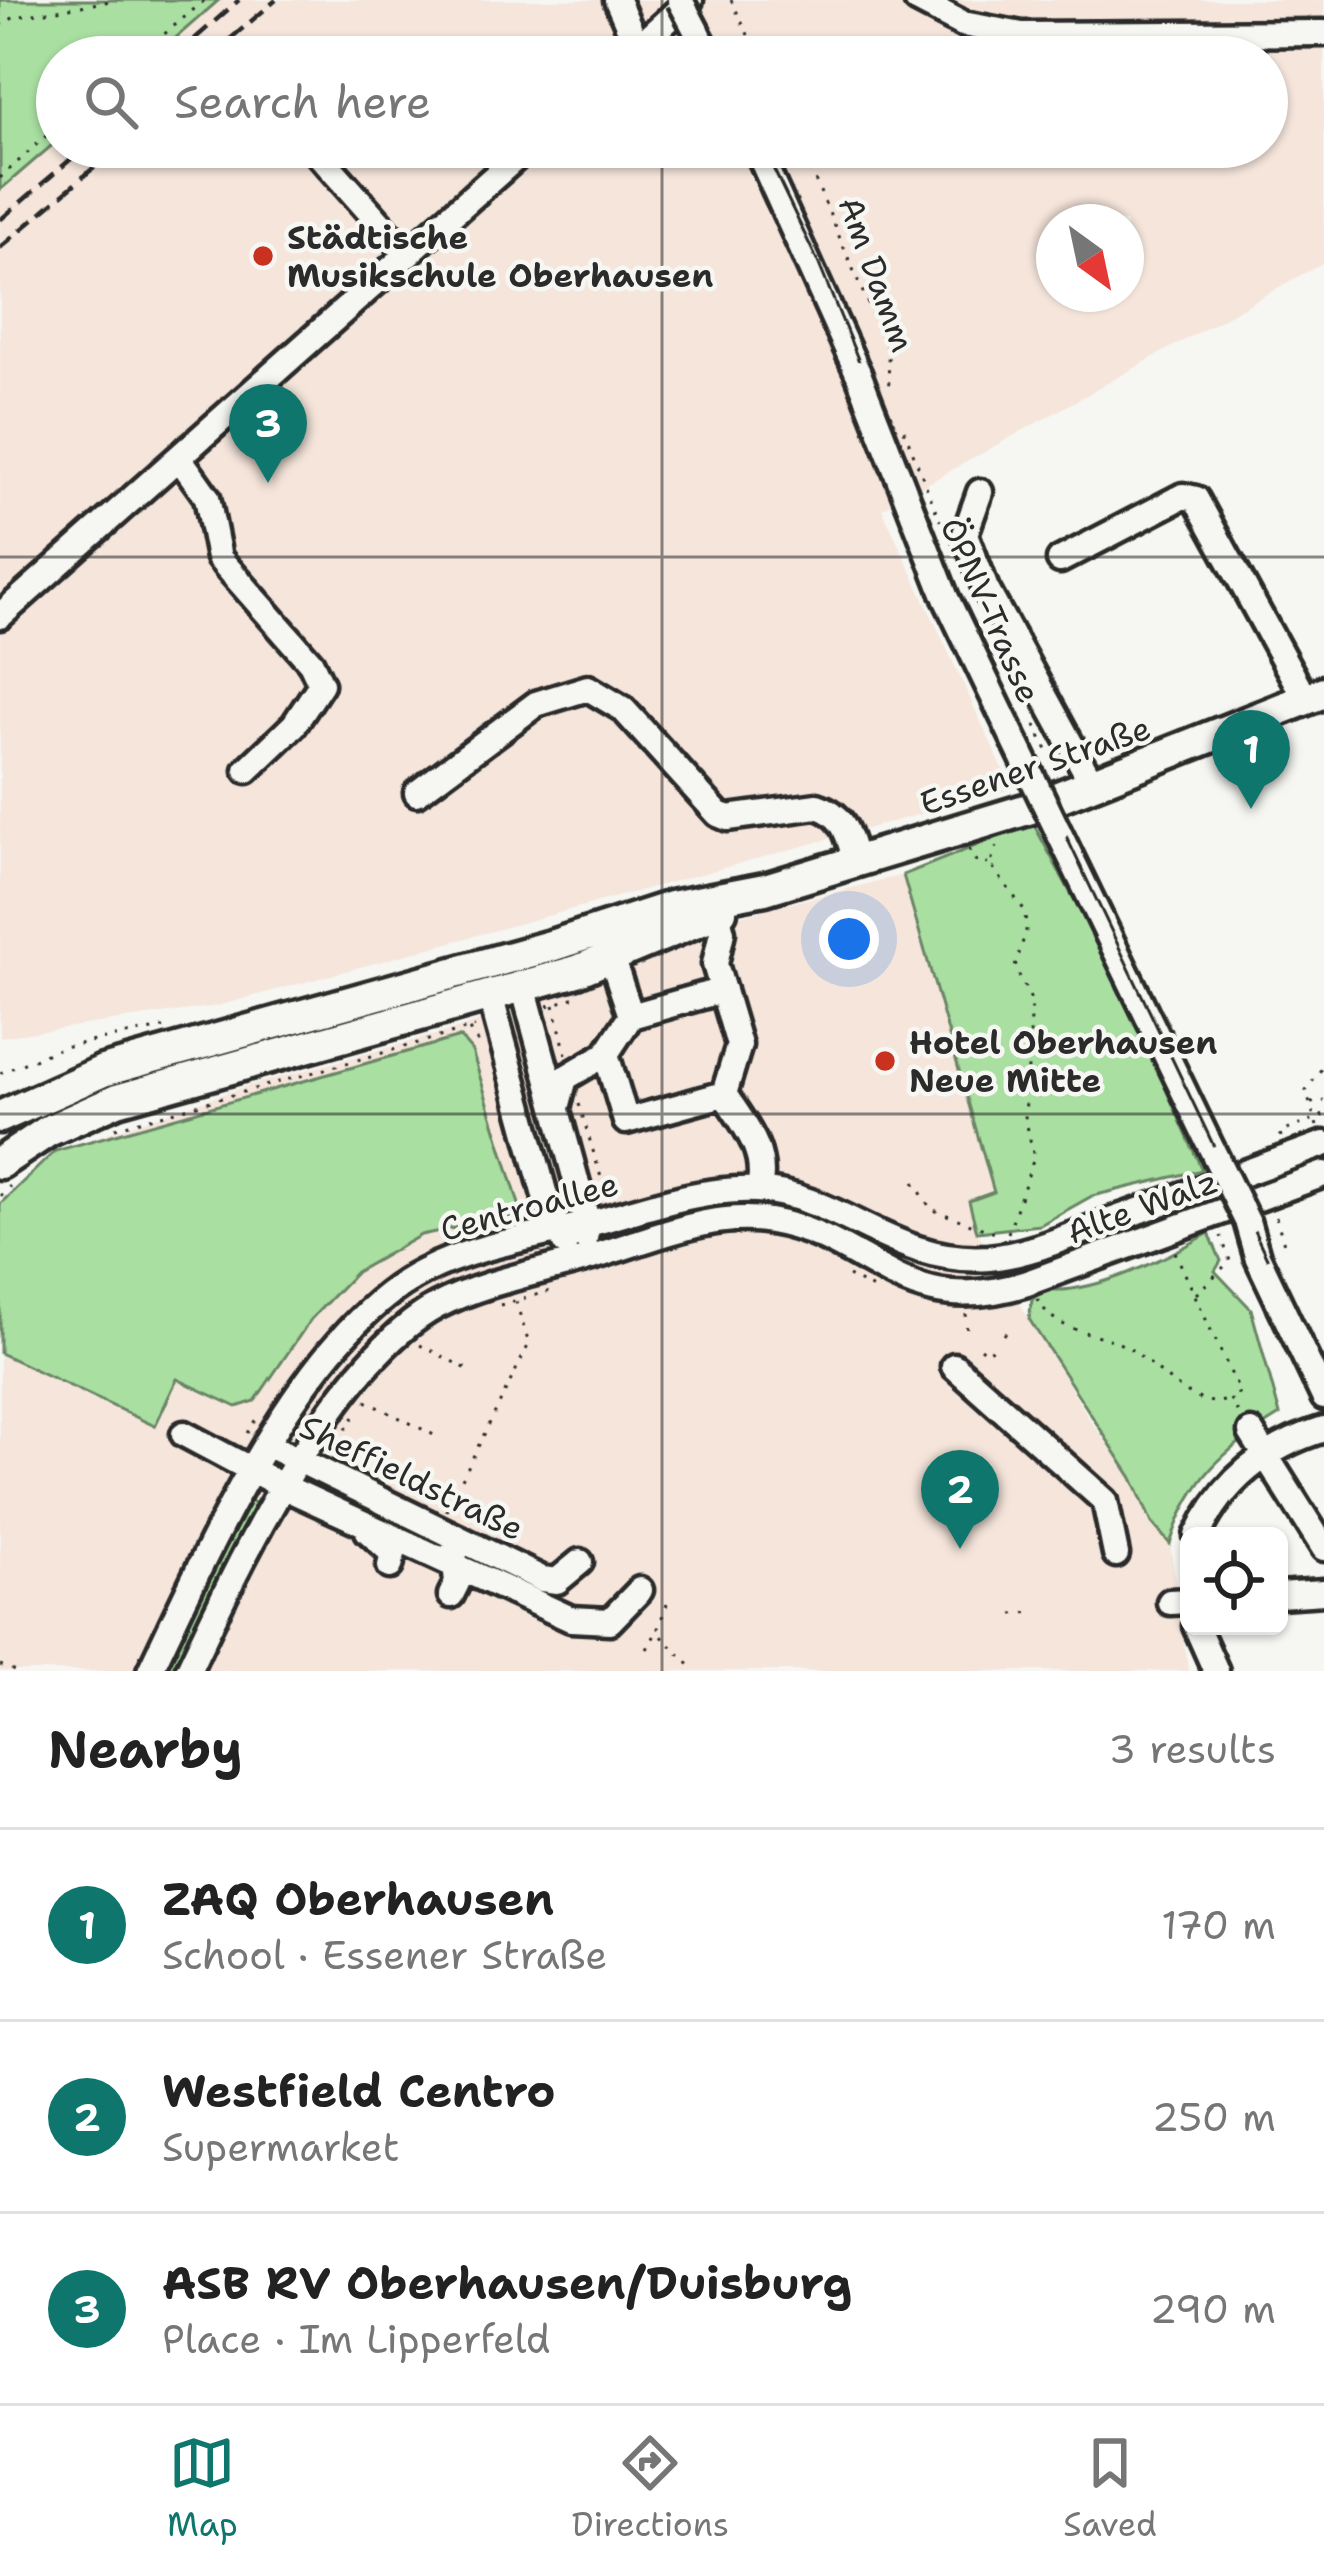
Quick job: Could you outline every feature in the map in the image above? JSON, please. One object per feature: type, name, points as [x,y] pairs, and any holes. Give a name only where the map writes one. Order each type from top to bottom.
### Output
[{"type":"main road","name":"Essener Straße","points":[[0,1118],[103,1071],[671,907],[765,889],[856,862],[1080,790],[1315,696]]},
{"type":"main road","name":"Essener Straße","points":[[9,1171],[48,1131],[117,1100],[612,959],[765,889]]},
{"type":"main road","points":[[502,959],[523,986]]},
{"type":"main road","points":[[490,995],[502,959]]},
{"type":"street","points":[[617,0],[627,36]]},
{"type":"street","points":[[680,0],[699,36]]},
{"type":"street","points":[[650,36],[690,0]]},
{"type":"street","points":[[917,0],[964,24],[1022,35],[1324,33]]},
{"type":"street","points":[[331,168],[408,255]]},
{"type":"street","points":[[0,616],[505,168]]},
{"type":"street","name":"ÖPNV-Trasse","points":[[765,168],[857,373],[946,598],[1246,1221]]},
{"type":"street","points":[[180,459],[207,496],[219,558],[311,663],[321,684],[294,725],[247,770]]},
{"type":"street","points":[[980,492],[965,534],[1080,790]]},
{"type":"street","points":[[1060,560],[1183,496],[1196,499],[1315,696]]},
{"type":"street","points":[[417,793],[536,704],[588,688],[623,709],[718,814],[728,818],[817,806],[831,811],[844,824],[856,862]]},
{"type":"street","points":[[717,913],[722,932],[715,964],[739,1046],[724,1094],[760,1153],[764,1167],[759,1190]]},
{"type":"street","points":[[612,959],[631,1016]]},
{"type":"street","points":[[523,986],[588,1224],[585,1254]]},
{"type":"street","points":[[556,1110],[565,1078],[607,1054],[631,1016],[723,990]]},
{"type":"street","points":[[490,995],[557,1231],[585,1254]]},
{"type":"street","points":[[607,1054],[626,1120],[724,1094]]},
{"type":"street","name":"Alte Walz","points":[[986,1258],[1045,1246],[1320,1135]]},
{"type":"street","name":"Alte Walz","points":[[980,1295],[1324,1174]]},
{"type":"street","name":"Centroallee","points":[[150,1671],[250,1469],[253,1437],[384,1296],[451,1260],[725,1191],[759,1190],[803,1200],[908,1248],[986,1258]]},
{"type":"street","name":"Centroallee","points":[[188,1671],[299,1461],[370,1365],[410,1324],[454,1299],[562,1276],[585,1254],[748,1218],[811,1234],[904,1282],[980,1295]]},
{"type":"street","points":[[1246,1221],[1324,1383]]},
{"type":"street","points":[[1246,1221],[1257,1256],[1324,1397]]},
{"type":"street","points":[[980,1295],[986,1258]]},
{"type":"street","points":[[954,1366],[1105,1501],[1116,1554]]},
{"type":"street","points":[[1202,1527],[1225,1487],[1265,1455],[1324,1429]]},
{"type":"street","points":[[1251,1432],[1324,1549]]},
{"type":"street","name":"Sheffieldstraße","points":[[184,1434],[282,1486],[571,1619],[597,1623],[634,1587]]},
{"type":"street","name":"Sheffieldstraße","points":[[253,1437],[529,1570],[556,1569],[575,1560]]},
{"type":"street","name":"Sheffieldstraße","points":[[335,1510],[386,1556]]},
{"type":"street","points":[[440,1530],[457,1564],[446,1592]]},
{"type":"street","points":[[1288,1594],[1324,1592]]},
{"type":"street","points":[[1200,1635],[1216,1671]]},
{"type":"path","points":[[0,25],[15,17],[117,0]]},
{"type":"path","points":[[162,36],[205,0]]},
{"type":"path","points":[[731,0],[749,36]]},
{"type":"path","points":[[0,178],[36,145]]},
{"type":"path","name":"Am Damm","points":[[810,168],[888,351],[889,398]]},
{"type":"path","points":[[898,417],[945,537]]},
{"type":"path","points":[[1031,716],[1080,790]]},
{"type":"path","points":[[914,1182],[931,1209],[987,1228],[1011,1244],[1010,1221],[1034,1158],[1025,1104],[1032,1002],[1015,967],[1026,932],[1024,911],[990,864],[998,851],[995,842]]},
{"type":"path","points":[[96,1134],[479,1026]]},
{"type":"path","points":[[1320,1135],[1306,1091],[1324,1065]]},
{"type":"path","points":[[1309,1103],[1324,1101]]},
{"type":"path","points":[[0,1196],[9,1171]]},
{"type":"path","points":[[1274,1208],[1284,1244]]},
{"type":"path","points":[[1195,1295],[1233,1262],[1214,1214]]},
{"type":"path","points":[[1032,1291],[1060,1326],[1129,1348],[1174,1383],[1222,1403],[1240,1393],[1165,1232]]},
{"type":"path","points":[[831,1266],[885,1294]]},
{"type":"path","points":[[485,1309],[516,1300],[562,1276]]},
{"type":"path","points":[[967,1337],[980,1295]]},
{"type":"path","points":[[1028,1308],[1037,1299]]},
{"type":"path","points":[[440,1530],[529,1344],[516,1300]]},
{"type":"path","points":[[1004,1335],[1009,1328]]},
{"type":"path","points":[[432,1333],[415,1346],[467,1369]]},
{"type":"path","points":[[980,1348],[986,1353],[998,1344]]},
{"type":"path","points":[[499,1384],[507,1388]]},
{"type":"path","points":[[334,1446],[367,1400],[434,1435]]},
{"type":"path","points":[[468,1448],[476,1452]]},
{"type":"path","points":[[647,1649],[667,1604]]},
{"type":"path","points":[[1013,1614],[1033,1612]]},
{"type":"path","points":[[657,1631],[695,1671]]},
{"type":"path","points":[[0,1664],[14,1671]]},
{"type":"shaded area","points":[[219,0],[1324,0],[1324,262],[882,509],[1012,789],[217,1006],[0,1037],[0,190],[36,159],[36,168],[1288,168],[1288,36],[178,36]]},
{"type":"shaded area","points":[[903,875],[995,1192],[977,1232],[1090,1420],[1132,1478],[1152,1523],[1170,1544],[1188,1671],[0,1671],[0,1202],[55,1151],[247,1086],[453,1030],[629,968],[740,916]]},
{"type":"green space","points":[[0,0],[219,0],[178,36],[36,36],[36,159],[0,190]]},
{"type":"green space","points":[[1033,823],[1117,979],[1202,1170],[1092,1196],[1040,1225],[977,1232],[969,1201],[994,1192],[903,875]]},
{"type":"green space","points":[[460,1037],[472,1051],[522,1214],[421,1235],[356,1272],[311,1319],[255,1401],[237,1407],[177,1379],[155,1426],[0,1353],[0,1204],[55,1151]]},
{"type":"green space","points":[[1209,1233],[1221,1261],[1215,1271],[1251,1309],[1280,1415],[1242,1440],[1212,1468],[1188,1502],[1170,1544],[1152,1523],[1132,1478],[1029,1319],[1032,1300],[1044,1289],[1105,1281]]},
{"type":"green space","points":[[245,1498],[261,1506],[179,1671],[161,1671]]},
{"type":"tram line","points":[[686,0],[705,36]]},
{"type":"tram line","points":[[773,168],[818,262],[979,653],[1267,1258]]},
{"type":"railway","points":[[198,36],[239,0]]},
{"type":"railway","points":[[234,36],[276,0]]},
{"type":"railway","points":[[0,220],[61,168]]},
{"type":"railway","points":[[0,248],[93,168]]},
{"type":"place","name":"Städtische Musikschule Oberhausen","points":[[263,256]]},
{"type":"place","name":"ASB RV Oberhausen/Duisburg","points":[[268,483]]},
{"type":"place","name":"ZAQ Oberhausen","points":[[1251,809]]},
{"type":"place","name":"Hotel Oberhausen Neue Mitte","points":[[885,1061]]},
{"type":"place","name":"Westfield Centro","points":[[960,1549]]}]
